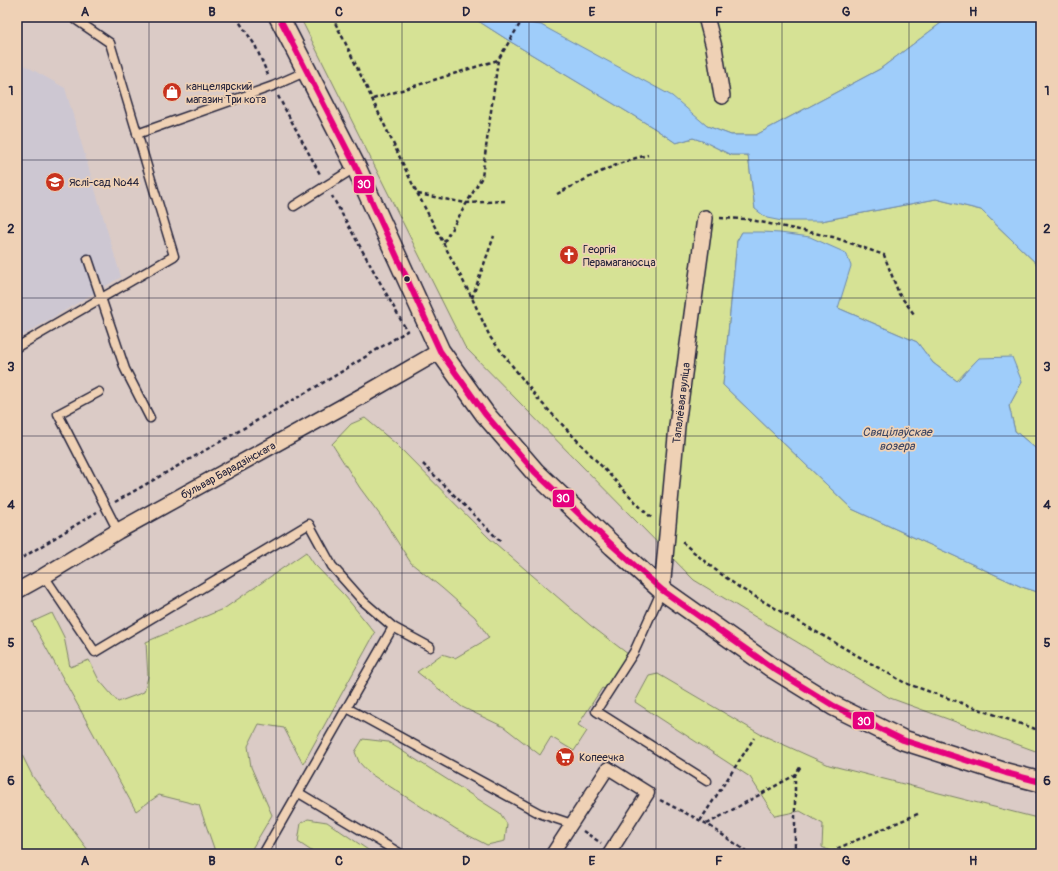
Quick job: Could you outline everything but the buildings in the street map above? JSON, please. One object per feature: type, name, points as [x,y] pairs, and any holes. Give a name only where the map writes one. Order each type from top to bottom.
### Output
[{"type":"street","points":[[279,17],[356,167],[440,351],[485,414],[535,472],[662,590],[774,669],[834,706],[903,740],[1006,773],[1041,782]]},
{"type":"street","points":[[706,17],[714,47],[722,96]]},
{"type":"street","name":"Тапалёвая вуліца","points":[[662,590],[677,426],[705,218]]},
{"type":"street","name":"бульвар Барадзінскага","points":[[17,591],[118,531],[362,396],[440,351]]},
{"type":"street","points":[[552,854],[608,768],[648,793],[612,852]]},
{"type":"lane","points":[[17,347],[174,256],[110,43],[72,17]]},
{"type":"lane","points":[[138,134],[273,86],[307,71]]},
{"type":"lane","points":[[294,206],[356,167]]},
{"type":"lane","points":[[88,258],[124,369],[150,418]]},
{"type":"lane","points":[[99,392],[58,414],[118,531]]},
{"type":"lane","points":[[44,576],[95,652],[309,524],[332,566],[363,601],[393,627],[430,647]]},
{"type":"lane","points":[[662,590],[634,652],[596,711],[706,781]]},
{"type":"lane","points":[[263,854],[393,627]]},
{"type":"lane","points":[[347,708],[539,813],[572,824]]},
{"type":"lane","points":[[298,793],[401,854]]},
{"type":"path","points":[[332,17],[418,194],[472,298],[490,338],[538,399],[644,512],[740,588],[905,683],[1041,731]]},
{"type":"path","points":[[443,243],[482,176],[498,60],[524,17]]},
{"type":"path","points":[[373,99],[498,60]]},
{"type":"path","points":[[557,194],[601,171],[635,158],[648,155]]},
{"type":"path","points":[[418,194],[466,203],[505,201]]},
{"type":"path","points":[[705,218],[746,219],[833,237],[884,255],[900,294],[914,314]]},
{"type":"path","points":[[472,298],[494,236]]},
{"type":"path","points":[[17,561],[106,507],[333,377],[407,331]]},
{"type":"path","points":[[423,464],[502,543]]},
{"type":"path","points":[[700,821],[754,738]]},
{"type":"path","points":[[707,824],[795,775],[801,766]]},
{"type":"path","points":[[795,775],[795,854]]},
{"type":"path","points":[[648,793],[707,824],[750,854]]},
{"type":"path","points":[[833,854],[836,849],[920,812]]},
{"type":"path","points":[[572,824],[612,852]]},
{"type":"shaded area","name":"Яслі-сад №44","points":[[17,61],[65,88],[121,277],[17,339]]},
{"type":"green space","points":[[300,17],[472,17],[654,128],[676,143],[693,138],[705,142],[731,155],[748,155],[755,209],[821,221],[936,199],[981,210],[1041,268],[1041,453],[1015,431],[1009,406],[1022,382],[979,358],[957,381],[933,363],[917,342],[838,308],[742,232],[737,241],[723,385],[852,509],[1022,587],[1041,593],[1041,753],[890,698],[694,580],[465,347]]},
{"type":"green space","points":[[519,17],[949,17],[880,69],[756,135],[731,135],[707,126],[689,112],[541,25],[528,23]]},
{"type":"green space","points":[[365,418],[396,444],[489,538],[590,625],[628,654],[605,689],[602,688],[578,725],[587,731],[574,751],[551,737],[540,755],[504,727],[462,707],[417,672],[442,654],[455,658],[489,638],[475,617],[411,563],[332,444],[351,424]]},
{"type":"green space","points":[[306,552],[314,564],[345,596],[375,633],[303,764],[284,728],[259,724],[248,746],[251,767],[272,815],[250,854],[216,854],[199,805],[159,795],[136,811],[32,622],[52,613],[64,637],[70,667],[89,660],[99,680],[118,702],[144,692],[148,677],[146,642],[225,608]]},
{"type":"green space","points":[[658,674],[760,734],[829,765],[1041,819],[1041,854],[836,854],[822,847],[823,824],[800,811],[775,816],[750,777],[635,702],[649,676]]},
{"type":"green space","points":[[363,739],[388,742],[500,813],[507,824],[505,841],[487,845],[456,829],[369,773],[359,762],[355,752]]},
{"type":"green space","points":[[17,745],[33,777],[91,854],[17,854]]},
{"type":"green space","points":[[308,819],[327,822],[374,854],[316,854],[298,842],[301,823]]},
{"type":"water","points":[[472,17],[519,17],[528,23],[541,25],[672,96],[707,126],[731,135],[756,135],[880,69],[949,17],[1041,17],[1041,268],[981,210],[936,199],[821,221],[782,221],[767,218],[755,209],[748,155],[731,155],[705,142],[693,138],[676,143],[654,128]]},
{"type":"water","name":"Свяцілаўскае возера","points":[[742,232],[780,233],[810,237],[846,253],[851,266],[838,308],[917,342],[933,363],[957,381],[979,358],[1012,357],[1022,382],[1009,406],[1015,431],[1041,453],[1041,593],[1022,587],[852,509],[723,385],[737,241]]},
{"type":"transit line","name":"30","points":[[279,17],[356,167],[440,351],[485,414],[535,472],[662,590],[774,669],[834,706],[903,740],[1006,773],[1041,782]]},
{"type":"place","name":"канцелярский магазин Три кота","points":[[172,92]]},
{"type":"place","name":"Яслі-сад №44","points":[[55,182]]},
{"type":"place","name":"Георгія Перамаганосца","points":[[569,255]]},
{"type":"place","name":"Копеечка","points":[[565,757]]}]
